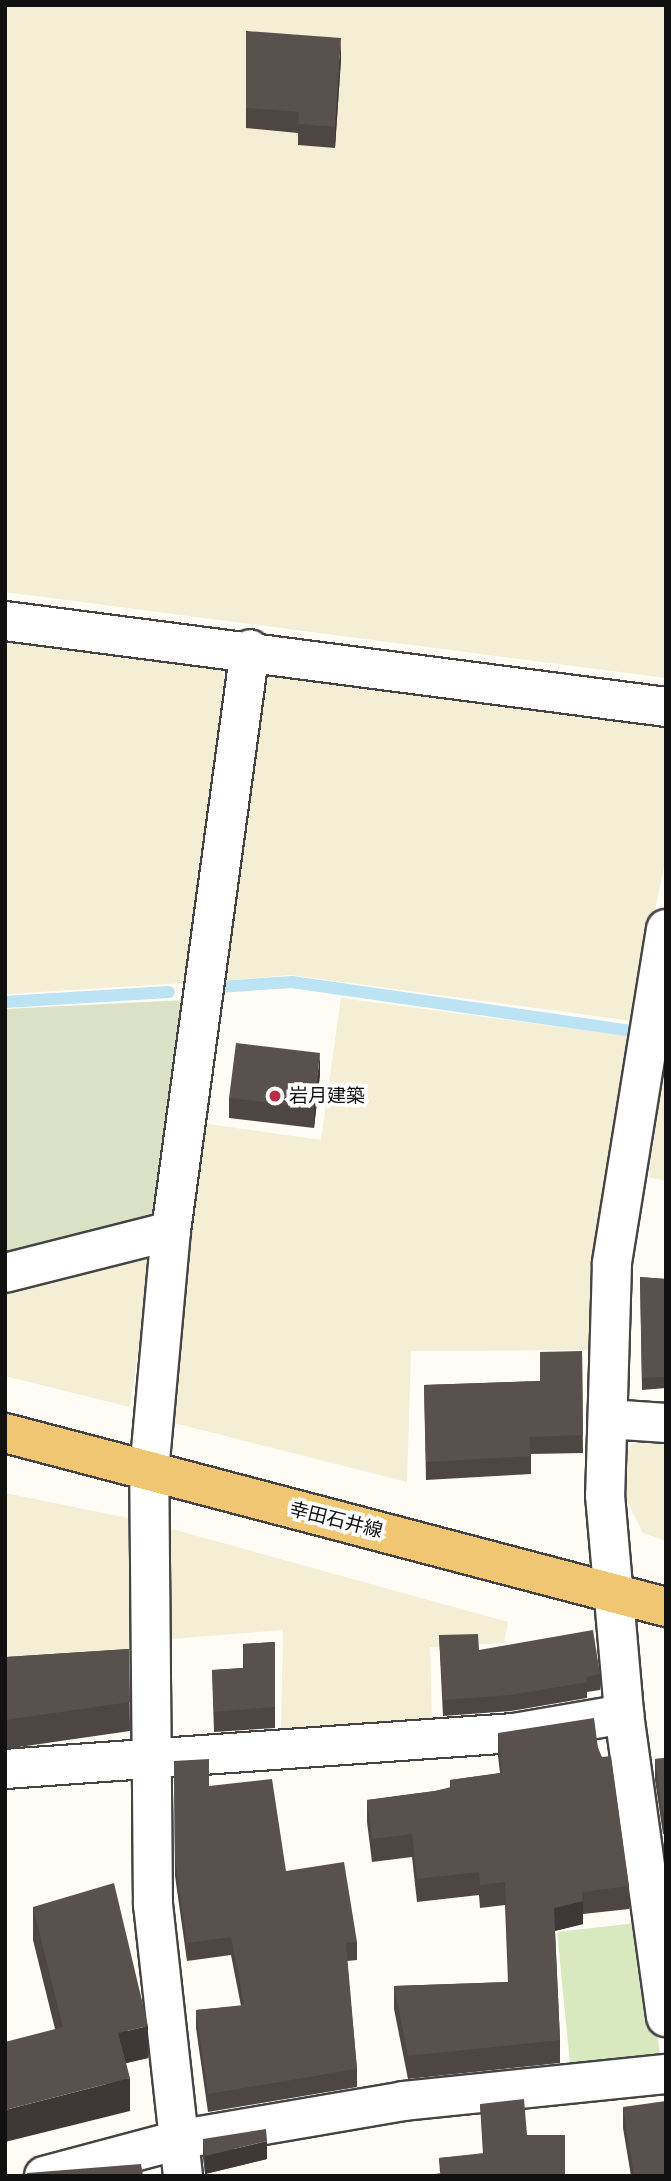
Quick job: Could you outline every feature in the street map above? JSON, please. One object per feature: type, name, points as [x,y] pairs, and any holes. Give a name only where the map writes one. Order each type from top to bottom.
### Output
[{"type":"main road","name":"幸田石井線","points":[[5,1433],[619,1592],[666,1608]]},
{"type":"street","points":[[5,621],[250,649],[666,707]]},
{"type":"street","points":[[183,2176],[182,2138],[153,1905],[149,1472],[171,1231],[250,649]]},
{"type":"street","points":[[666,929],[612,1264],[606,1495],[619,1592],[624,1714],[666,2017]]},
{"type":"street","points":[[5,1273],[171,1231]]},
{"type":"street","points":[[608,1419],[666,1423]]},
{"type":"street","points":[[5,1769],[152,1755],[514,1733],[624,1714]]},
{"type":"street","points":[[44,2176],[182,2138],[404,2101],[666,2074]]},
{"type":"shaded area","points":[[5,5],[666,5],[666,678],[5,592]]},
{"type":"shaded area","points":[[5,636],[213,658],[230,686],[185,983],[5,994]]},
{"type":"shaded area","points":[[281,669],[666,717],[666,857],[632,1021],[291,975],[218,981],[258,680]]},
{"type":"shaded area","points":[[341,998],[628,1036],[594,1350],[411,1351],[407,1482],[166,1421],[201,1123],[321,1140]]},
{"type":"shaded area","points":[[666,1052],[666,1181],[649,1177]]},
{"type":"shaded area","points":[[153,1251],[130,1407],[5,1376],[5,1288]]},
{"type":"shaded area","points":[[633,1443],[666,1444],[666,1541],[643,1533],[623,1493],[624,1455]]},
{"type":"shaded area","points":[[5,1493],[143,1521],[140,1663],[38,1673],[46,1752],[5,1756]]},
{"type":"shaded area","points":[[161,1526],[508,1622],[504,1643],[430,1647],[432,1721],[281,1734],[283,1630],[158,1640]]},
{"type":"green space","points":[[185,1000],[158,1219],[5,1255],[5,1009]]},
{"type":"green space","points":[[645,1922],[660,2056],[571,2073],[557,1932]]},
{"type":"building","points":[[246,31],[341,38],[335,127],[298,124],[299,112],[246,108]]},
{"type":"building","name":"岩月建築","points":[[236,1043],[320,1053],[314,1108],[229,1098]]},
{"type":"building","points":[[640,1277],[666,1279],[666,1377],[642,1378]]},
{"type":"building","points":[[582,1351],[583,1435],[529,1437],[531,1456],[426,1462],[424,1385],[540,1381],[540,1352]]},
{"type":"building","points":[[593,1630],[600,1674],[586,1677],[587,1682],[511,1695],[443,1700],[439,1635],[478,1634],[479,1650]]},
{"type":"building","points":[[275,1642],[275,1707],[214,1712],[212,1670],[244,1668],[243,1644]]},
{"type":"building","points":[[129,1649],[130,1702],[5,1720],[5,1651],[6,1657]]},
{"type":"building","points":[[594,1718],[598,1748],[602,1757],[611,1756],[629,1886],[582,1892],[583,1901],[554,1908],[560,2040],[408,2056],[394,1986],[509,1982],[505,1882],[480,1885],[479,1872],[417,1879],[412,1834],[372,1839],[367,1800],[435,1791],[451,1787],[450,1780],[502,1773],[498,1733]]},
{"type":"building","points":[[666,1758],[666,1813],[663,1813],[655,1759]]},
{"type":"building","points":[[209,1759],[209,1786],[272,1779],[286,1871],[344,1862],[357,1942],[346,1943],[357,2069],[208,2094],[196,2010],[244,2005],[231,1937],[187,1943],[175,1858],[174,1761]]},
{"type":"building","points":[[114,1883],[148,2026],[118,2033],[130,2078],[5,2110],[5,2042],[63,2027],[33,1907]]},
{"type":"building","points":[[524,2099],[527,2135],[565,2135],[565,2176],[429,2176],[441,2173],[439,2158],[484,2153],[480,2104]]},
{"type":"building","points":[[666,2101],[666,2176],[634,2176],[623,2107]]},
{"type":"building","points":[[266,2129],[267,2141],[205,2156],[203,2139]]},
{"type":"building","points":[[141,2164],[143,2176],[28,2176],[27,2173]]},
{"type":"waterway","points":[[218,987],[292,982],[631,1031]]},
{"type":"waterway","points":[[5,1002],[169,992]]},
{"type":"place","name":"岩月建築","points":[[275,1096]]}]
